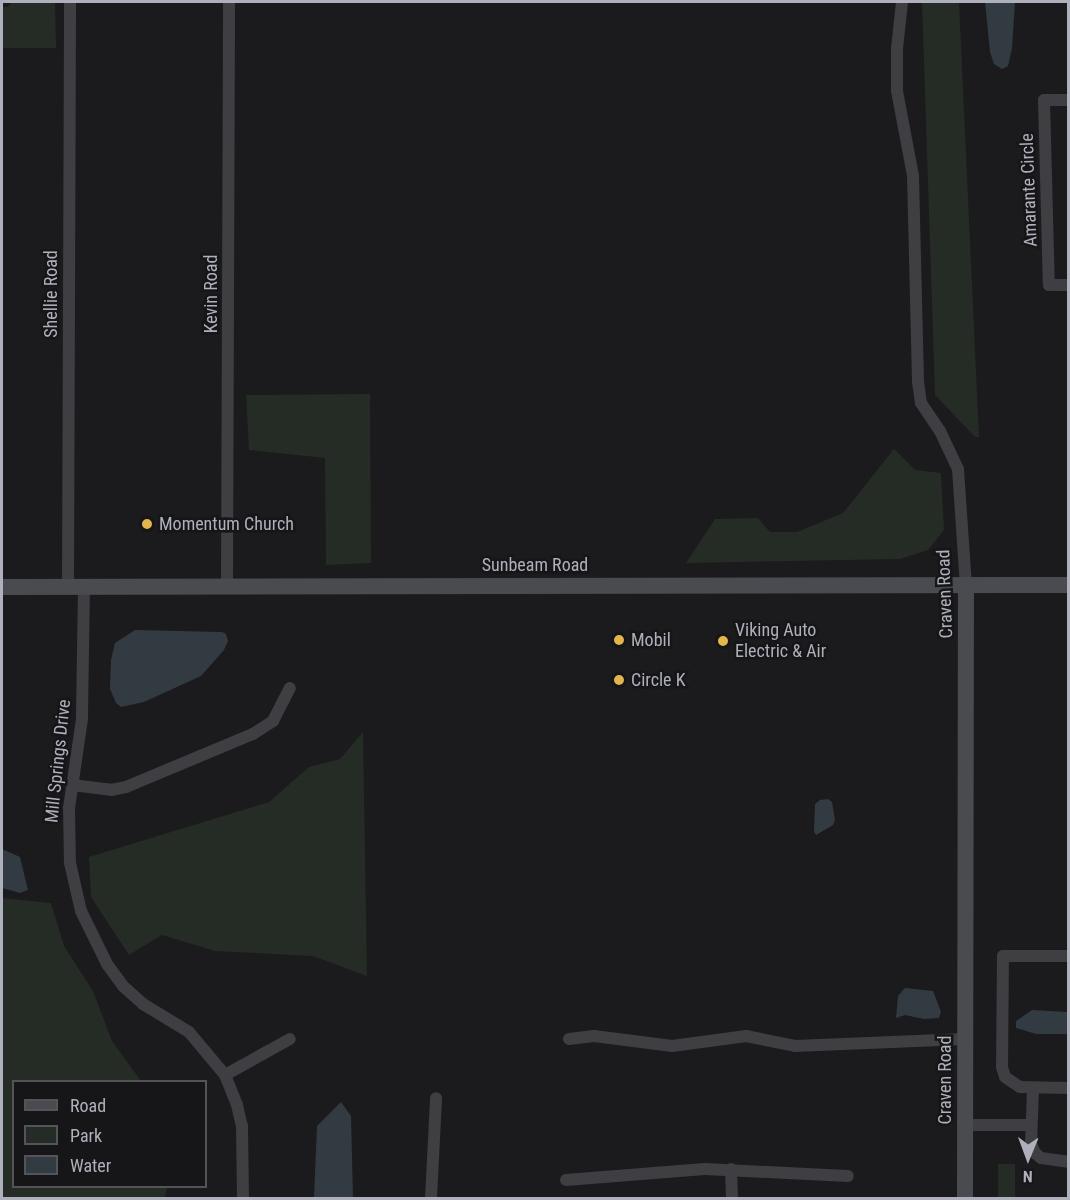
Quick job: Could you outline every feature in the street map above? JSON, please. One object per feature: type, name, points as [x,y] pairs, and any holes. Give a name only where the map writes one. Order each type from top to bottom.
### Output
[{"type":"street","name":"Shellie Road","points":[[69,2],[76,587]]},
{"type":"street","name":"Kevin Road","points":[[227,587],[230,2]]},
{"type":"street","name":"Craven Road","points":[[902,2],[897,49],[897,91],[913,176],[918,382],[921,403],[940,431],[958,469],[966,585],[965,1198]]},
{"type":"street","name":"Amarante Circle","points":[[1068,100],[1044,100],[1049,285],[1068,285]]},
{"type":"street","name":"Sunbeam Road","points":[[2,587],[1068,585]]},
{"type":"street","name":"Mill Springs Drive","points":[[76,587],[82,719],[69,808],[70,863],[81,911],[107,964],[123,986],[143,1004],[189,1032],[225,1075],[237,1105],[242,1126],[243,1198]]},
{"type":"street","points":[[72,785],[111,790],[126,787],[254,735],[273,721],[290,688]]},
{"type":"street","points":[[1068,956],[1003,956],[1002,1067],[1005,1077],[1011,1084],[1032,1088],[1068,1088]]},
{"type":"street","points":[[569,1039],[594,1036],[672,1046],[746,1036],[795,1046],[965,1039]]},
{"type":"street","points":[[225,1075],[290,1039]]},
{"type":"street","points":[[1032,1088],[1030,1125],[1031,1144],[1035,1153],[1041,1158],[1068,1162]]},
{"type":"street","points":[[431,1198],[436,1098]]},
{"type":"street","points":[[965,1125],[1030,1125]]},
{"type":"street","points":[[566,1180],[731,1169],[848,1176]]},
{"type":"street","points":[[731,1169],[732,1198]]},
{"type":"green space","points":[[12,2],[55,2],[56,48],[2,48],[2,7],[8,7]]},
{"type":"green space","points":[[922,2],[959,2],[979,437],[975,437],[935,395]]},
{"type":"green space","points":[[370,394],[371,563],[326,565],[325,458],[249,450],[246,395]]},
{"type":"green space","points":[[894,449],[915,470],[941,473],[944,530],[928,550],[900,559],[686,563],[715,519],[758,518],[770,532],[797,532],[843,513]]},
{"type":"green space","points":[[363,732],[367,976],[313,956],[215,951],[162,935],[129,955],[91,897],[89,857],[269,802],[309,767],[340,759]]},
{"type":"green space","points":[[2,898],[51,903],[64,946],[93,991],[112,1041],[140,1080],[12,1080],[12,1188],[167,1188],[165,1198],[2,1198]]},
{"type":"green space","points":[[998,1164],[1015,1164],[1015,1198],[998,1198]]},
{"type":"water","points":[[985,2],[1015,2],[1012,48],[1008,66],[1002,69],[994,64],[990,52]]},
{"type":"water","points":[[135,630],[222,632],[226,634],[228,641],[224,650],[201,676],[144,702],[121,707],[116,703],[110,689],[111,660],[115,643]]},
{"type":"water","points":[[828,799],[832,802],[835,820],[833,825],[816,835],[814,832],[815,804],[820,800]]},
{"type":"water","points":[[2,849],[20,857],[28,890],[20,893],[2,888]]},
{"type":"water","points":[[905,988],[933,991],[941,1012],[939,1018],[924,1019],[905,1015],[896,1018],[898,996]]},
{"type":"water","points":[[1032,1010],[1068,1012],[1068,1034],[1036,1034],[1016,1028],[1016,1021]]},
{"type":"water","points":[[341,1102],[351,1116],[353,1198],[314,1198],[317,1126]]},
{"type":"place","name":"Momentum Church","points":[[147,524]]},
{"type":"place","name":"Mobil","points":[[619,640]]},
{"type":"place","name":"Viking Auto Electric & Air","points":[[723,641]]},
{"type":"place","name":"Circle K","points":[[619,680]]}]
